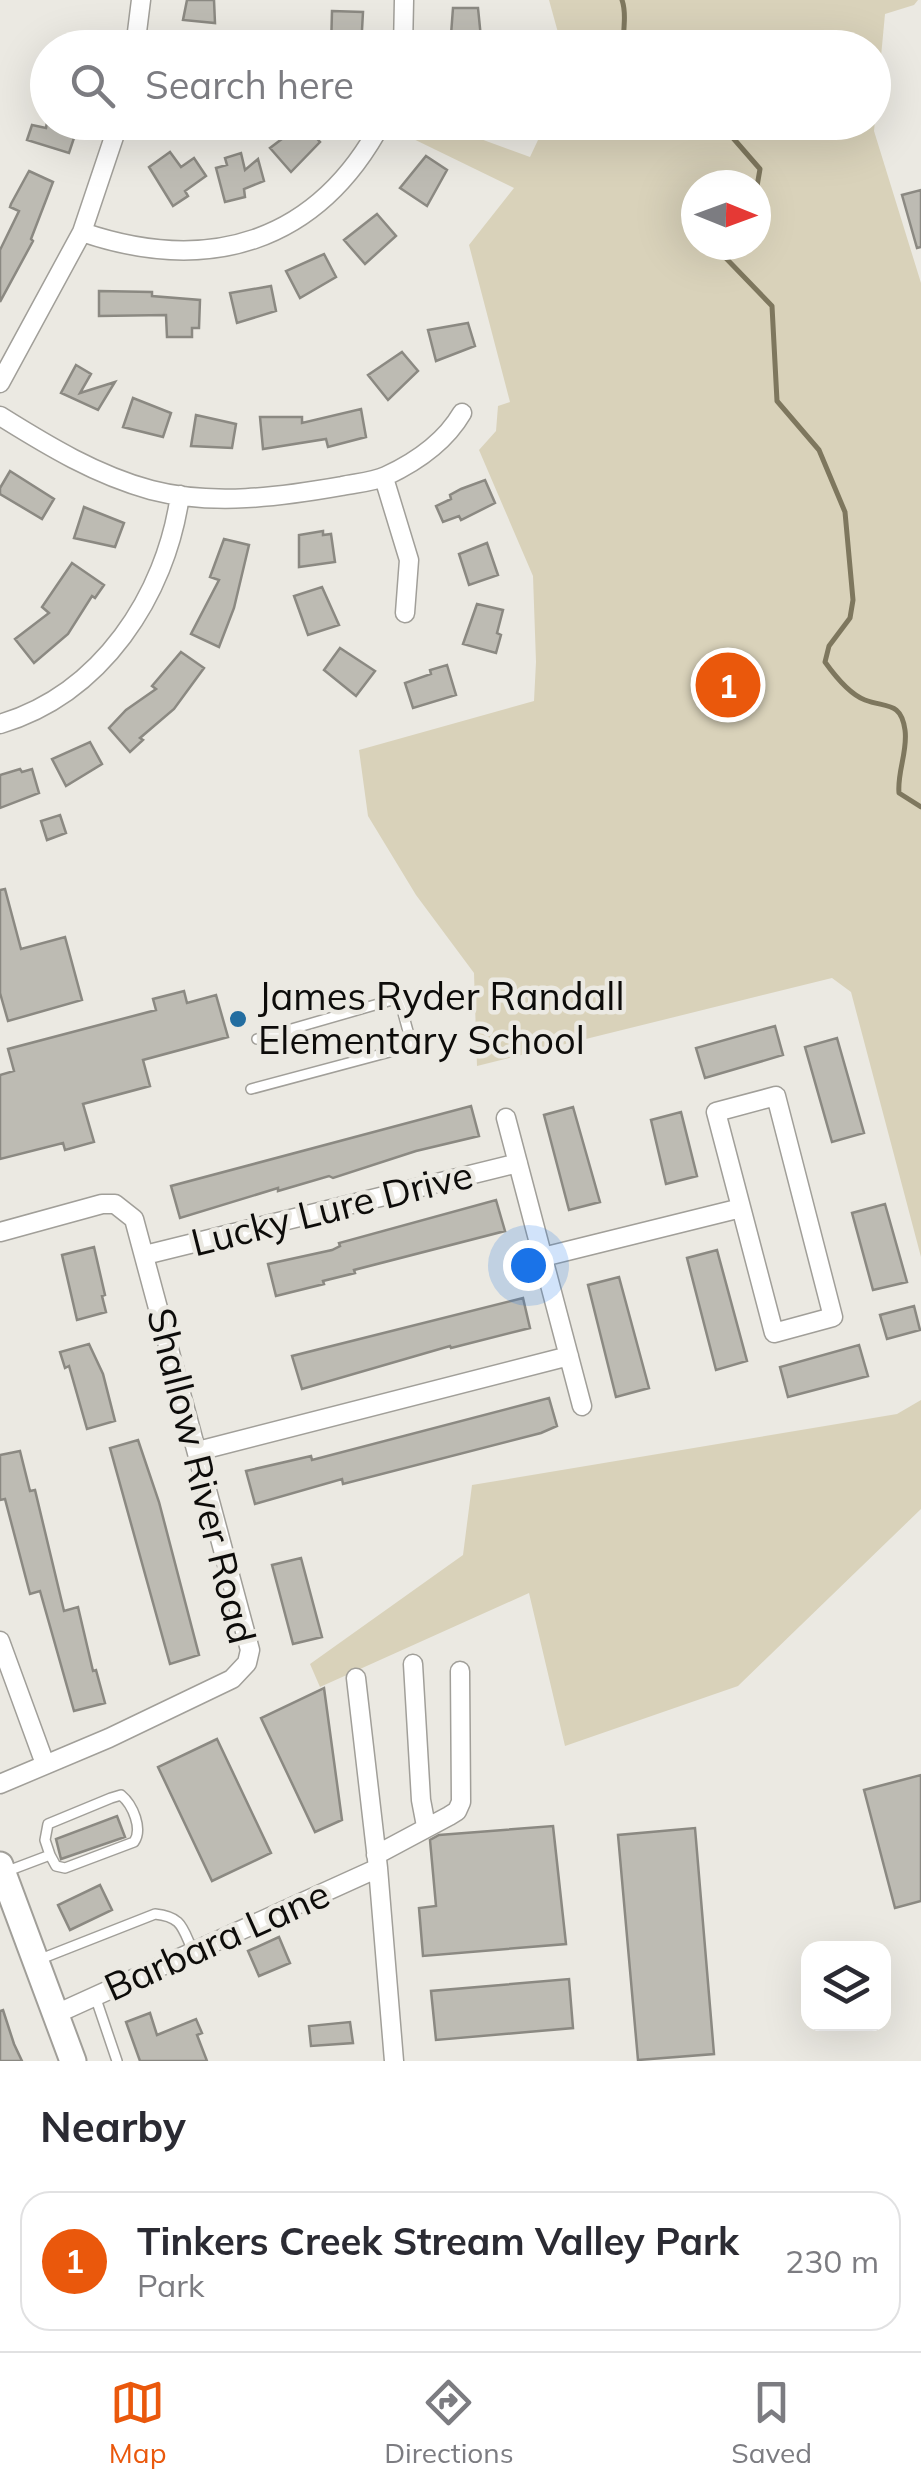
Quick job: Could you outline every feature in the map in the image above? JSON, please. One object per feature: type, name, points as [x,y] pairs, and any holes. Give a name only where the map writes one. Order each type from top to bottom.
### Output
[{"type":"main road","points":[[2,1869],[74,2061]]},
{"type":"street","points":[[137,30],[141,0]]},
{"type":"street","points":[[403,30],[404,0]]},
{"type":"street","points":[[0,383],[82,232],[112,140]]},
{"type":"street","points":[[82,232],[163,252],[218,248],[257,239],[327,196],[358,162],[371,140]]},
{"type":"street","points":[[0,416],[97,471],[153,490],[241,497],[295,494],[384,478],[440,442],[462,413]]},
{"type":"street","points":[[384,478],[409,560],[405,614]]},
{"type":"street","points":[[0,724],[60,696],[97,667],[120,641],[149,596],[160,570],[180,495]]},
{"type":"street","points":[[776,1096],[834,1318],[774,1334],[741,1208],[716,1112],[776,1096]]},
{"type":"street","points":[[506,1118],[582,1406]]},
{"type":"street","name":"Lucky Lure Drive","points":[[145,1255],[518,1163]]},
{"type":"street","name":"Shallow River Road","points":[[0,1232],[102,1204],[115,1204],[134,1219],[250,1650],[247,1663],[232,1678],[109,1738],[0,1784]]},
{"type":"street","points":[[543,1258],[741,1208]]},
{"type":"street","points":[[198,1451],[568,1356]]},
{"type":"street","points":[[0,1642],[45,1764]]},
{"type":"street","points":[[413,1664],[426,1826]]},
{"type":"street","name":"Barbara Lane","points":[[56,2014],[377,1861],[426,1826],[456,1811],[461,1802],[460,1671]]},
{"type":"street","points":[[356,1678],[394,2061]]},
{"type":"lane","points":[[251,1089],[412,1046],[399,998],[257,1039]]},
{"type":"lane","points":[[111,1798],[127,1799],[138,1826],[134,1842],[65,1868],[56,1866],[50,1854],[45,1840],[48,1824],[111,1798]]},
{"type":"lane","points":[[2,1869],[50,1854]]},
{"type":"lane","points":[[36,1961],[156,1914],[178,1920],[193,1952]]},
{"type":"lane","points":[[95,1996],[117,2061]]},
{"type":"shaded area","points":[[549,0],[918,0],[914,5],[885,14],[883,30],[557,30]]},
{"type":"shaded area","points":[[415,140],[484,140],[530,157],[538,140],[877,140],[921,283],[921,1257],[851,992],[832,978],[477,1066],[474,973],[416,895],[368,816],[359,750],[534,701],[533,576],[479,450],[496,431],[498,406],[510,402],[469,245],[514,188]]},
{"type":"shaded area","points":[[921,1400],[921,1509],[738,1686],[565,1746],[529,1593],[320,1687],[310,1664],[463,1555],[472,1485],[897,1414]]},
{"type":"building","points":[[187,0],[214,0],[215,23],[183,20]]},
{"type":"building","points":[[453,8],[478,8],[480,30],[451,30]]},
{"type":"building","points":[[332,11],[363,12],[362,30],[331,30]]},
{"type":"building","points":[[30,131],[30,140],[73,140],[69,153],[27,140]]},
{"type":"building","points":[[281,140],[320,142],[291,172],[270,148]]},
{"type":"building","points":[[170,152],[181,167],[194,158],[206,176],[185,191],[188,196],[173,206],[149,167]]},
{"type":"building","points":[[241,153],[245,170],[258,159],[264,181],[244,189],[245,197],[225,202],[216,168],[227,165],[225,158]]},
{"type":"building","points":[[426,156],[447,170],[427,206],[400,188]]},
{"type":"building","points":[[29,171],[53,182],[33,241],[0,302],[0,250],[19,211],[11,204]]},
{"type":"building","points":[[921,190],[921,247],[917,248],[902,195]]},
{"type":"building","points":[[377,214],[396,236],[365,264],[344,240]]},
{"type":"building","points":[[324,254],[336,277],[300,298],[286,271]]},
{"type":"building","points":[[271,286],[276,311],[237,323],[230,293]]},
{"type":"building","points":[[99,291],[152,292],[152,296],[200,300],[199,328],[192,328],[192,337],[167,337],[166,315],[99,316]]},
{"type":"building","points":[[468,323],[475,346],[436,361],[428,330]]},
{"type":"building","points":[[402,352],[418,371],[388,400],[368,375]]},
{"type":"building","points":[[76,365],[91,374],[80,393],[115,382],[98,410],[61,393]]},
{"type":"building","points":[[133,398],[171,413],[163,437],[123,427]]},
{"type":"building","points":[[361,409],[366,437],[328,447],[326,439],[263,449],[260,417],[302,417],[302,423]]},
{"type":"building","points":[[196,415],[236,424],[232,448],[191,446]]},
{"type":"building","points":[[10,471],[54,499],[42,519],[0,494]]},
{"type":"building","points":[[485,480],[495,503],[461,520],[459,516],[443,522],[436,506],[461,489]]},
{"type":"building","points":[[84,507],[124,523],[115,547],[74,538]]},
{"type":"building","points":[[323,531],[323,535],[331,534],[335,562],[299,567],[299,535]]},
{"type":"building","points":[[224,539],[249,545],[234,608],[219,647],[191,634],[219,580],[210,577]]},
{"type":"building","points":[[487,543],[498,575],[469,585],[459,554]]},
{"type":"building","points":[[72,563],[104,585],[95,598],[92,596],[68,634],[34,663],[15,639],[49,613],[42,607]]},
{"type":"building","points":[[322,587],[339,625],[308,635],[294,596]]},
{"type":"building","points":[[477,604],[503,610],[496,653],[463,644]]},
{"type":"building","points":[[340,648],[375,671],[356,696],[324,670]]},
{"type":"building","points":[[181,652],[204,668],[174,709],[140,738],[143,740],[130,752],[109,728],[156,689],[152,686]]},
{"type":"building","points":[[447,665],[456,695],[413,708],[405,683]]},
{"type":"building","points":[[90,742],[102,764],[66,786],[52,759]]},
{"type":"building","points":[[32,769],[39,793],[0,808],[0,775]]},
{"type":"building","points":[[60,815],[66,833],[47,840],[41,821]]},
{"type":"building","points":[[5,889],[21,949],[65,937],[82,1000],[8,1021],[0,993],[0,890]]},
{"type":"building","points":[[184,991],[187,1003],[216,995],[228,1037],[143,1060],[150,1086],[83,1104],[94,1142],[65,1150],[63,1143],[0,1159],[0,1075],[14,1071],[8,1049],[156,1010],[153,999]]},
{"type":"building","points":[[775,1026],[783,1055],[705,1078],[696,1048]]},
{"type":"building","points":[[837,1038],[864,1133],[832,1142],[805,1047]]},
{"type":"building","points":[[471,1106],[479,1136],[416,1151],[333,1178],[278,1188],[180,1218],[171,1186]]},
{"type":"building","points":[[573,1107],[600,1202],[569,1210],[544,1115]]},
{"type":"building","points":[[681,1112],[697,1176],[666,1184],[651,1120]]},
{"type":"building","points":[[496,1200],[505,1231],[354,1270],[355,1273],[323,1281],[324,1284],[276,1296],[268,1264],[332,1250],[339,1243]]},
{"type":"building","points":[[885,1204],[907,1282],[873,1290],[852,1213]]},
{"type":"building","points":[[94,1247],[106,1312],[77,1320],[62,1255]]},
{"type":"building","points":[[717,1250],[747,1361],[716,1370],[687,1258]]},
{"type":"building","points":[[619,1277],[649,1388],[616,1397],[588,1285]]},
{"type":"building","points":[[523,1298],[530,1328],[450,1346],[302,1389],[292,1356]]},
{"type":"building","points":[[914,1306],[920,1330],[887,1339],[880,1315]]},
{"type":"building","points":[[89,1344],[103,1374],[115,1421],[87,1429],[69,1366],[65,1368],[60,1352]]},
{"type":"building","points":[[859,1345],[868,1376],[788,1397],[780,1367]]},
{"type":"building","points":[[549,1398],[557,1426],[541,1433],[343,1484],[342,1479],[255,1504],[246,1471],[311,1456],[312,1460]]},
{"type":"building","points":[[138,1440],[159,1502],[199,1655],[170,1664],[110,1448]]},
{"type":"building","points":[[20,1451],[30,1491],[35,1490],[64,1611],[78,1607],[105,1703],[74,1711],[40,1591],[30,1594],[5,1499],[0,1500],[0,1455]]},
{"type":"building","points":[[301,1558],[322,1637],[293,1644],[272,1565]]},
{"type":"building","points":[[324,1688],[342,1820],[315,1832],[261,1718]]},
{"type":"building","points":[[217,1739],[271,1853],[212,1881],[158,1767]]},
{"type":"building","points":[[921,1775],[921,1901],[895,1908],[864,1790]]},
{"type":"building","points":[[117,1816],[125,1837],[61,1859],[56,1839]]},
{"type":"building","points":[[553,1826],[566,1944],[423,1956],[419,1908],[436,1906],[430,1840],[439,1835]]},
{"type":"building","points":[[695,1828],[714,2054],[638,2060],[618,1835]]},
{"type":"building","points":[[100,1885],[112,1910],[70,1930],[58,1905]]},
{"type":"building","points":[[279,1937],[290,1963],[259,1976],[248,1951]]},
{"type":"building","points":[[569,1979],[573,2028],[436,2040],[431,1991]]},
{"type":"building","points":[[3,2010],[14,2044],[22,2061],[0,2061]]},
{"type":"building","points":[[150,2013],[157,2035],[196,2019],[202,2033],[197,2035],[207,2061],[140,2061],[126,2022]]},
{"type":"building","points":[[350,2022],[353,2043],[311,2046],[309,2026]]},
{"type":"waterway","points":[[622,0],[624,30]]},
{"type":"waterway","points":[[735,140],[760,170]]},
{"type":"waterway","points":[[728,260],[772,306],[777,401],[819,450],[845,512],[853,600],[850,618],[829,646],[825,662],[853,694],[900,714],[906,738],[899,793],[921,807]]},
{"type":"place","name":"Tinkers Creek Stream Valley Park","points":[[728,685]]},
{"type":"place","name":"James Ryder Randall Elementary School","points":[[238,1019]]}]
